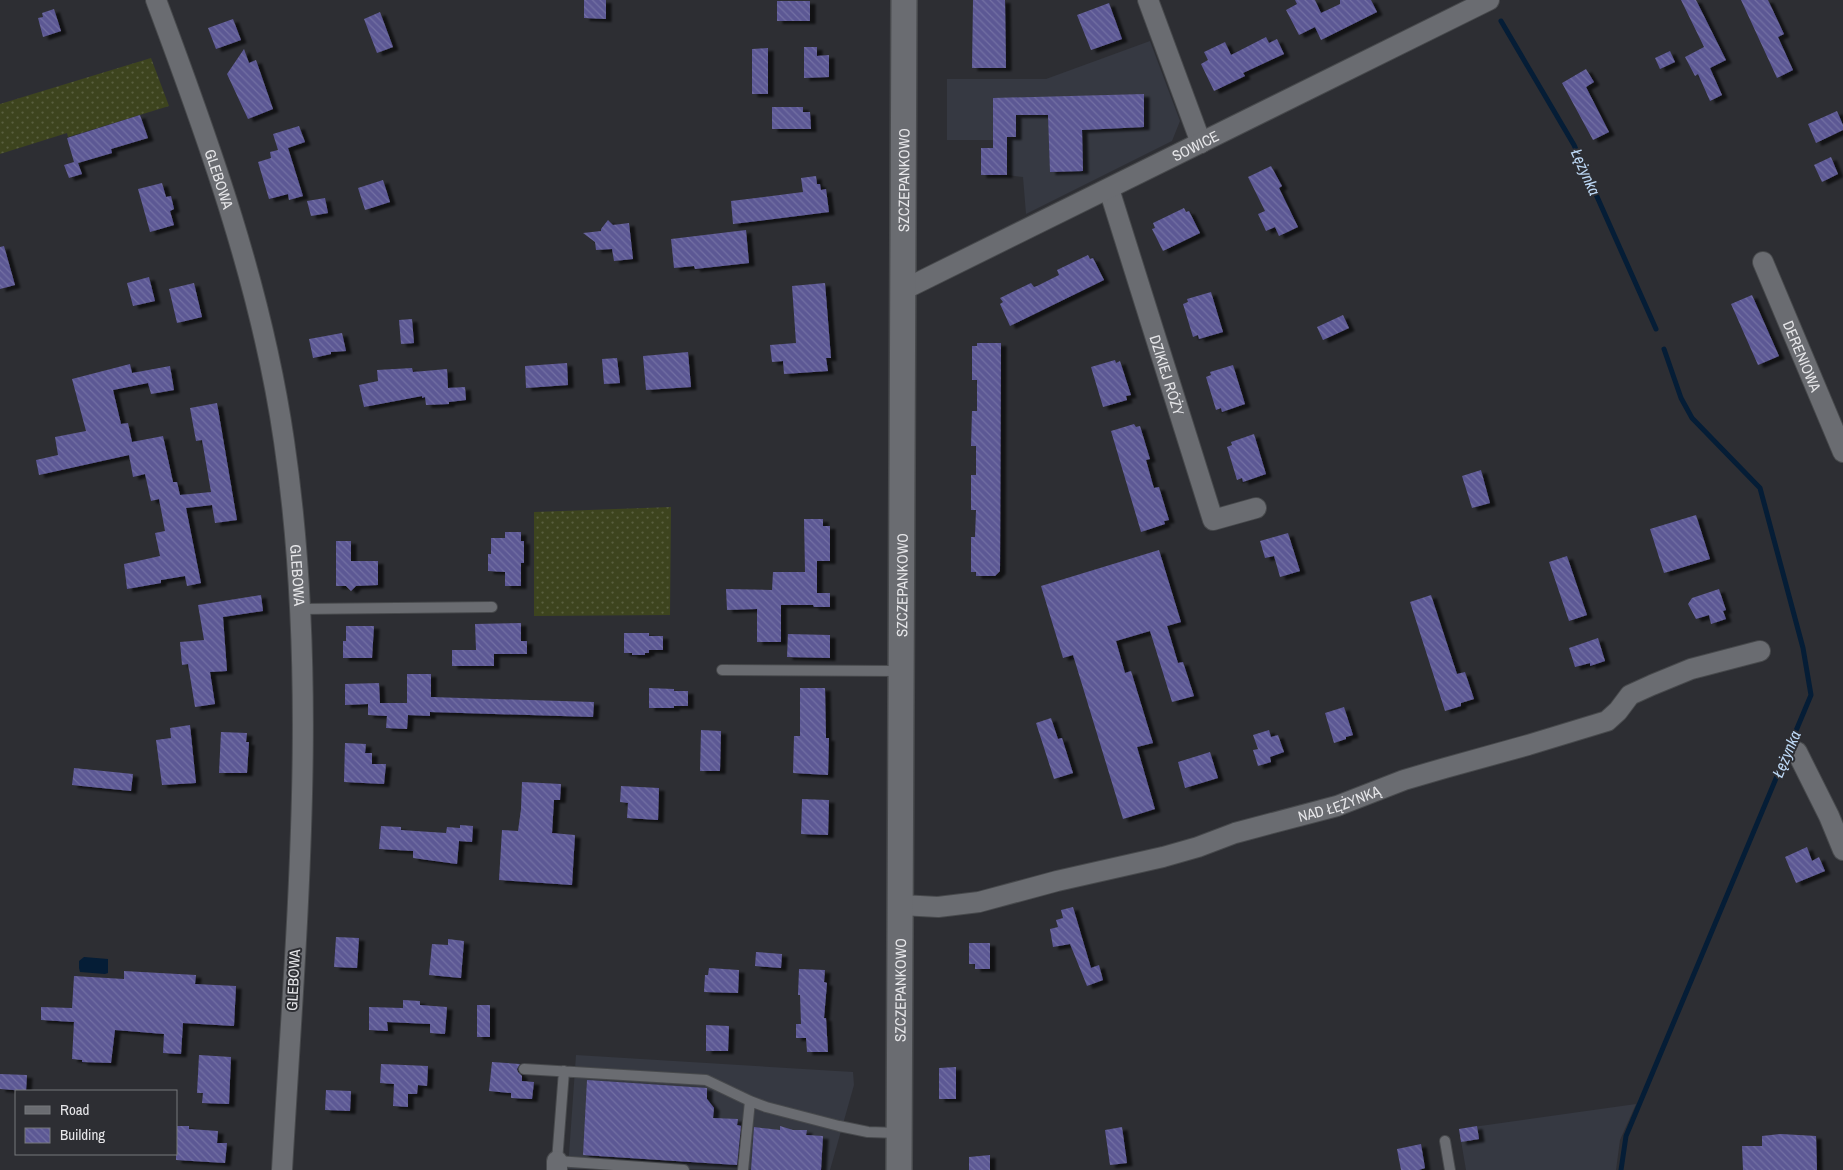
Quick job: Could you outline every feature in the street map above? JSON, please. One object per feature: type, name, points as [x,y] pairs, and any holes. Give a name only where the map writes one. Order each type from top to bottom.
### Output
[{"type":"street","name":"GLEBOWA","points":[[156,0],[204,130],[245,259],[260,320],[285,446],[293,511],[301,608],[304,677],[303,789],[282,1170]]},
{"type":"street","name":"SZCZEPANKOWO","points":[[900,1170],[904,0]]},
{"type":"street","points":[[1148,0],[1201,143]]},
{"type":"street","name":"SOWICE","points":[[903,290],[1201,143],[1465,5],[1489,0]]},
{"type":"street","name":"DZIKIEJ RÓŻY","points":[[1109,188],[1213,520],[1256,508]]},
{"type":"street","name":"DERENIOWA","points":[[1763,262],[1843,452]]},
{"type":"street","name":"NAD ŁĘŻYNKĄ","points":[[900,905],[938,907],[979,902],[1198,847],[1235,833],[1337,806],[1404,780],[1528,746],[1607,721],[1630,696],[1652,685],[1691,669],[1760,651]]},
{"type":"street","points":[[1797,752],[1829,816],[1843,850]]},
{"type":"lane","points":[[301,608],[492,607]]},
{"type":"lane","points":[[722,670],[902,671]]},
{"type":"lane","points":[[524,1069],[706,1080],[750,1101],[839,1126],[868,1132],[900,1133]]},
{"type":"lane","points":[[564,1071],[557,1166],[684,1170]]},
{"type":"lane","points":[[743,1170],[750,1101]]},
{"type":"lane","points":[[1445,1141],[1450,1170]]},
{"type":"shaded area","points":[[1150,41],[1180,121],[1172,141],[1026,214],[1023,177],[1007,175],[1007,140],[947,140],[947,79],[1046,79]]},
{"type":"shaded area","points":[[576,1055],[853,1072],[854,1085],[830,1170],[568,1169]]},
{"type":"shaded area","points":[[1636,1104],[1620,1140],[1616,1170],[1466,1170],[1459,1129]]},
{"type":"green space","points":[[151,58],[169,106],[68,137],[67,133],[0,154],[0,104]]},
{"type":"green space","points":[[671,507],[670,615],[534,616],[534,512]]},
{"type":"water","points":[[84,957],[108,959],[108,973],[80,972],[79,961]]},
{"type":"building","points":[[584,0],[606,0],[606,19],[584,18]]},
{"type":"building","points":[[973,0],[1005,0],[1006,68],[972,68]]},
{"type":"building","points":[[1295,0],[1315,0],[1321,13],[1340,4],[1340,0],[1371,0],[1377,12],[1321,40],[1315,27],[1299,35],[1286,10],[1297,4]]},
{"type":"building","points":[[1681,0],[1696,0],[1726,60],[1710,68],[1722,95],[1710,101],[1698,74],[1695,76],[1685,57],[1704,47]]},
{"type":"building","points":[[1741,0],[1768,0],[1784,34],[1778,37],[1793,70],[1777,78]]},
{"type":"building","points":[[777,1],[810,1],[810,21],[777,21]]},
{"type":"building","points":[[1109,3],[1122,39],[1091,50],[1077,15]]},
{"type":"building","points":[[54,9],[61,31],[43,37],[38,18],[43,17],[42,13]]},
{"type":"building","points":[[380,12],[393,47],[377,53],[364,19]]},
{"type":"building","points":[[233,19],[241,40],[216,49],[208,28]]},
{"type":"building","points":[[1266,37],[1269,43],[1277,39],[1284,54],[1243,73],[1245,76],[1214,91],[1201,64],[1208,60],[1204,52],[1225,42],[1231,55]]},
{"type":"building","points":[[804,47],[817,47],[817,56],[829,55],[829,77],[804,78]]},
{"type":"building","points":[[768,48],[768,94],[752,94],[752,49]]},
{"type":"building","points":[[244,49],[249,63],[256,60],[273,109],[248,119],[227,74]]},
{"type":"building","points":[[1670,51],[1675,62],[1660,69],[1655,58]]},
{"type":"building","points":[[1586,69],[1594,82],[1586,87],[1609,132],[1593,140],[1562,83]]},
{"type":"building","points":[[1144,94],[1144,127],[1082,130],[1083,171],[1050,172],[1048,115],[1016,115],[1016,137],[1007,137],[1007,175],[981,175],[981,148],[993,148],[993,98]]},
{"type":"building","points":[[772,107],[803,107],[803,112],[810,112],[811,129],[772,129]]},
{"type":"building","points":[[1837,111],[1843,125],[1843,130],[1816,143],[1808,124]]},
{"type":"building","points":[[140,115],[148,138],[111,149],[112,153],[78,163],[82,174],[69,178],[64,165],[74,162],[67,138]]},
{"type":"building","points":[[299,126],[305,142],[288,148],[303,196],[289,200],[288,194],[269,199],[258,162],[271,158],[270,152],[278,150],[273,134]]},
{"type":"building","points":[[1831,157],[1838,174],[1822,182],[1814,165]]},
{"type":"building","points":[[1271,166],[1282,186],[1279,188],[1298,227],[1279,236],[1275,227],[1266,231],[1258,214],[1265,211],[1248,177]]},
{"type":"building","points":[[816,176],[817,184],[820,184],[821,190],[826,189],[829,212],[733,224],[731,201],[803,192],[801,178]]},
{"type":"building","points":[[383,180],[390,202],[365,210],[358,188]]},
{"type":"building","points":[[162,183],[166,197],[171,196],[174,209],[170,211],[174,225],[150,232],[138,189]]},
{"type":"building","points":[[325,198],[328,213],[311,216],[307,201]]},
{"type":"building","points":[[1184,208],[1186,212],[1189,211],[1200,233],[1163,251],[1152,229],[1155,228],[1153,223]]},
{"type":"building","points":[[608,220],[613,225],[629,223],[633,259],[614,261],[612,249],[596,250],[595,242],[583,233],[601,231]]},
{"type":"building","points":[[746,230],[749,263],[695,269],[694,266],[674,268],[671,239]]},
{"type":"building","points":[[4,246],[15,285],[0,289],[0,247]]},
{"type":"building","points":[[1088,255],[1090,259],[1093,258],[1104,280],[1010,326],[1000,304],[1003,302],[1000,298],[1031,283],[1034,287],[1037,286],[1059,275],[1057,270]]},
{"type":"building","points":[[149,277],[155,301],[133,306],[127,283]]},
{"type":"building","points":[[194,283],[202,317],[177,323],[169,289]]},
{"type":"building","points":[[825,283],[831,358],[826,358],[828,371],[784,374],[783,361],[772,362],[770,345],[796,343],[792,286]]},
{"type":"building","points":[[1211,292],[1223,332],[1199,339],[1198,335],[1193,337],[1183,304],[1188,302],[1187,299]]},
{"type":"building","points":[[1752,295],[1779,356],[1758,365],[1731,304]]},
{"type":"building","points":[[1343,315],[1349,328],[1323,340],[1317,327]]},
{"type":"building","points":[[412,319],[414,343],[401,344],[399,320]]},
{"type":"building","points":[[342,333],[346,351],[331,352],[331,354],[313,358],[309,339]]},
{"type":"building","points":[[977,343],[1001,343],[1000,571],[995,576],[976,576],[976,572],[971,572],[971,537],[975,537],[976,510],[971,510],[971,475],[976,475],[976,446],[971,446],[972,411],[977,411],[977,380],[972,380],[972,346],[977,346]]},
{"type":"building","points":[[688,352],[691,387],[646,390],[643,356]]},
{"type":"building","points":[[617,358],[620,383],[604,384],[602,359]]},
{"type":"building","points":[[1115,360],[1116,363],[1120,361],[1131,395],[1126,396],[1127,400],[1103,407],[1091,367]]},
{"type":"building","points":[[567,363],[568,385],[526,388],[525,366]]},
{"type":"building","points":[[130,364],[132,373],[170,366],[174,390],[151,394],[148,383],[113,390],[121,424],[128,423],[132,442],[163,436],[173,482],[177,482],[180,495],[211,492],[202,440],[196,441],[190,408],[217,403],[237,520],[215,523],[212,505],[186,508],[201,583],[187,586],[185,576],[161,580],[161,583],[127,589],[124,564],[160,556],[155,533],[165,531],[159,499],[151,501],[145,474],[133,477],[129,455],[39,475],[36,460],[58,455],[55,437],[86,431],[72,379]]},
{"type":"building","points":[[1233,365],[1245,404],[1222,412],[1221,408],[1216,410],[1206,377],[1211,375],[1210,372]]},
{"type":"building","points":[[412,368],[413,372],[447,369],[448,388],[465,387],[466,400],[449,402],[449,404],[426,405],[425,397],[422,398],[422,396],[364,407],[359,385],[378,381],[377,370]]},
{"type":"building","points":[[1134,424],[1136,427],[1140,426],[1150,459],[1146,460],[1153,485],[1154,488],[1159,487],[1169,520],[1164,521],[1165,524],[1141,532],[1111,431]]},
{"type":"building","points":[[1254,434],[1266,474],[1243,482],[1242,478],[1237,480],[1227,447],[1232,445],[1231,442]]},
{"type":"building","points":[[1481,470],[1490,503],[1472,508],[1462,476]]},
{"type":"building","points":[[1696,515],[1710,559],[1664,573],[1650,529]]},
{"type":"building","points":[[804,519],[823,519],[823,526],[830,526],[830,561],[817,561],[817,593],[830,593],[830,607],[781,605],[781,642],[757,642],[757,609],[727,610],[726,589],[772,590],[773,572],[805,572]]},
{"type":"building","points":[[505,532],[521,532],[521,541],[524,541],[524,563],[521,563],[521,586],[505,586],[505,572],[488,571],[488,554],[491,554],[491,538],[505,538]]},
{"type":"building","points":[[1288,533],[1300,571],[1280,577],[1274,556],[1265,558],[1260,541]]},
{"type":"building","points":[[336,541],[351,541],[351,561],[378,561],[378,585],[356,586],[351,591],[346,586],[336,586]]},
{"type":"building","points":[[1159,550],[1181,622],[1167,626],[1178,663],[1183,662],[1194,696],[1172,702],[1150,631],[1116,641],[1125,673],[1131,671],[1153,743],[1137,747],[1155,809],[1123,819],[1073,655],[1063,658],[1041,586]]},
{"type":"building","points":[[1567,556],[1587,615],[1569,621],[1549,562]]},
{"type":"building","points":[[1719,589],[1726,610],[1723,611],[1726,619],[1711,624],[1709,615],[1696,619],[1688,604],[1692,598]]},
{"type":"building","points":[[261,595],[263,611],[223,617],[227,671],[210,672],[215,704],[195,707],[188,664],[182,665],[180,642],[204,640],[198,605]]},
{"type":"building","points":[[1431,595],[1457,674],[1465,672],[1474,699],[1445,711],[1410,602]]},
{"type":"building","points":[[521,623],[521,641],[527,641],[527,654],[494,654],[494,666],[452,666],[452,650],[476,650],[475,624]]},
{"type":"building","points":[[346,626],[374,626],[372,658],[343,658],[343,641],[346,641]]},
{"type":"building","points":[[624,633],[649,633],[649,636],[663,636],[663,650],[649,650],[649,653],[645,653],[645,655],[624,653]]},
{"type":"building","points":[[788,634],[830,635],[830,658],[787,657]]},
{"type":"building","points":[[1598,638],[1605,661],[1590,666],[1590,663],[1575,667],[1569,648]]},
{"type":"building","points":[[407,674],[431,674],[431,697],[594,702],[593,717],[430,712],[430,716],[408,715],[407,729],[386,728],[387,716],[368,715],[368,704],[345,705],[345,684],[379,683],[380,703],[407,703]]},
{"type":"building","points":[[649,688],[688,691],[688,706],[649,708]]},
{"type":"building","points":[[800,688],[825,688],[826,738],[829,738],[828,775],[793,773],[794,736],[800,736]]},
{"type":"building","points":[[1344,707],[1353,735],[1334,743],[1325,713]]},
{"type":"building","points":[[1051,718],[1058,739],[1062,738],[1073,773],[1054,779],[1036,723]]},
{"type":"building","points":[[190,725],[196,783],[162,785],[156,740],[171,738],[170,728]]},
{"type":"building","points":[[701,730],[721,731],[720,771],[700,771]]},
{"type":"building","points":[[1269,730],[1271,737],[1278,735],[1284,752],[1270,757],[1271,762],[1258,766],[1253,750],[1258,749],[1253,735]]},
{"type":"building","points":[[221,732],[247,733],[246,742],[249,742],[247,773],[219,773]]},
{"type":"building","points":[[345,743],[366,744],[365,753],[372,753],[372,764],[386,764],[384,784],[344,782]]},
{"type":"building","points":[[1210,752],[1218,778],[1185,788],[1178,762]]},
{"type":"building","points":[[74,768],[133,774],[131,791],[72,785]]},
{"type":"building","points":[[522,782],[561,784],[560,800],[554,800],[552,833],[575,835],[572,885],[499,880],[502,830],[518,831]]},
{"type":"building","points":[[621,786],[659,788],[658,820],[627,818],[628,803],[620,802]]},
{"type":"building","points":[[802,799],[829,800],[828,835],[801,834]]},
{"type":"building","points":[[460,825],[473,826],[472,842],[459,841],[457,864],[413,858],[413,851],[379,849],[381,826],[401,827],[401,830],[446,833],[447,827],[460,828]]},
{"type":"building","points":[[1807,847],[1812,861],[1819,857],[1825,871],[1796,883],[1785,857]]},
{"type":"building","points":[[1073,907],[1091,968],[1099,965],[1103,980],[1087,986],[1070,944],[1053,947],[1050,929],[1058,927],[1056,920],[1063,918],[1061,910]]},
{"type":"building","points":[[336,937],[359,938],[357,968],[334,967]]},
{"type":"building","points":[[448,939],[464,941],[461,978],[429,975],[432,944],[448,945]]},
{"type":"building","points":[[969,943],[990,943],[990,969],[975,969],[975,964],[969,964]]},
{"type":"building","points":[[756,952],[782,954],[781,968],[755,966]]},
{"type":"building","points":[[709,968],[739,970],[738,993],[704,992],[705,975],[708,975]]},
{"type":"building","points":[[799,969],[825,970],[824,982],[827,983],[824,1018],[826,1018],[828,1052],[807,1052],[806,1038],[796,1038],[796,1024],[801,1024],[800,995],[798,995]]},
{"type":"building","points":[[124,971],[196,975],[195,984],[236,986],[234,1026],[183,1023],[181,1054],[163,1053],[164,1034],[115,1030],[111,1063],[82,1062],[82,1060],[72,1059],[74,1022],[41,1020],[41,1007],[72,1008],[74,976],[124,979]]},
{"type":"building","points":[[403,1000],[420,1001],[420,1005],[447,1007],[445,1034],[430,1033],[430,1024],[387,1022],[388,1031],[369,1030],[369,1007],[403,1008]]},
{"type":"building","points":[[477,1005],[490,1005],[490,1037],[477,1037]]},
{"type":"building","points":[[706,1025],[729,1026],[728,1051],[706,1051]]},
{"type":"building","points":[[199,1055],[231,1057],[229,1104],[202,1103],[203,1093],[197,1093]]},
{"type":"building","points":[[492,1062],[520,1064],[517,1069],[522,1076],[522,1081],[534,1082],[532,1099],[511,1098],[511,1093],[489,1091]]},
{"type":"building","points":[[381,1064],[428,1066],[427,1086],[418,1085],[417,1094],[408,1094],[408,1107],[393,1106],[394,1084],[380,1083]]},
{"type":"building","points":[[956,1067],[956,1099],[939,1099],[939,1068]]},
{"type":"building","points":[[0,1074],[27,1075],[26,1090],[0,1089]]},
{"type":"building","points":[[587,1080],[707,1088],[707,1099],[714,1108],[713,1118],[738,1119],[737,1125],[741,1126],[737,1165],[583,1155]]},
{"type":"building","points":[[326,1090],[351,1091],[350,1111],[325,1110]]},
{"type":"building","points":[[178,1126],[189,1126],[189,1129],[218,1131],[217,1143],[227,1143],[225,1163],[176,1160],[176,1155],[178,1155]]},
{"type":"building","points":[[780,1126],[793,1130],[807,1130],[806,1135],[823,1136],[821,1170],[751,1170],[754,1127],[780,1130]]},
{"type":"building","points":[[1477,1126],[1479,1139],[1461,1142],[1459,1129]]},
{"type":"building","points":[[1122,1127],[1127,1163],[1110,1165],[1105,1130]]},
{"type":"building","points":[[1781,1134],[1816,1136],[1817,1170],[1743,1170],[1742,1146],[1762,1146],[1762,1136]]},
{"type":"building","points":[[1421,1144],[1425,1168],[1401,1170],[1397,1149]]},
{"type":"building","points":[[990,1155],[990,1170],[969,1170],[969,1157]]},
{"type":"waterway","name":"Łężynka","points":[[1501,21],[1574,145],[1656,329]]},
{"type":"waterway","name":"Łężynka","points":[[1621,1170],[1626,1136],[1811,695],[1803,648],[1760,488],[1692,418],[1681,398],[1664,349]]}]
